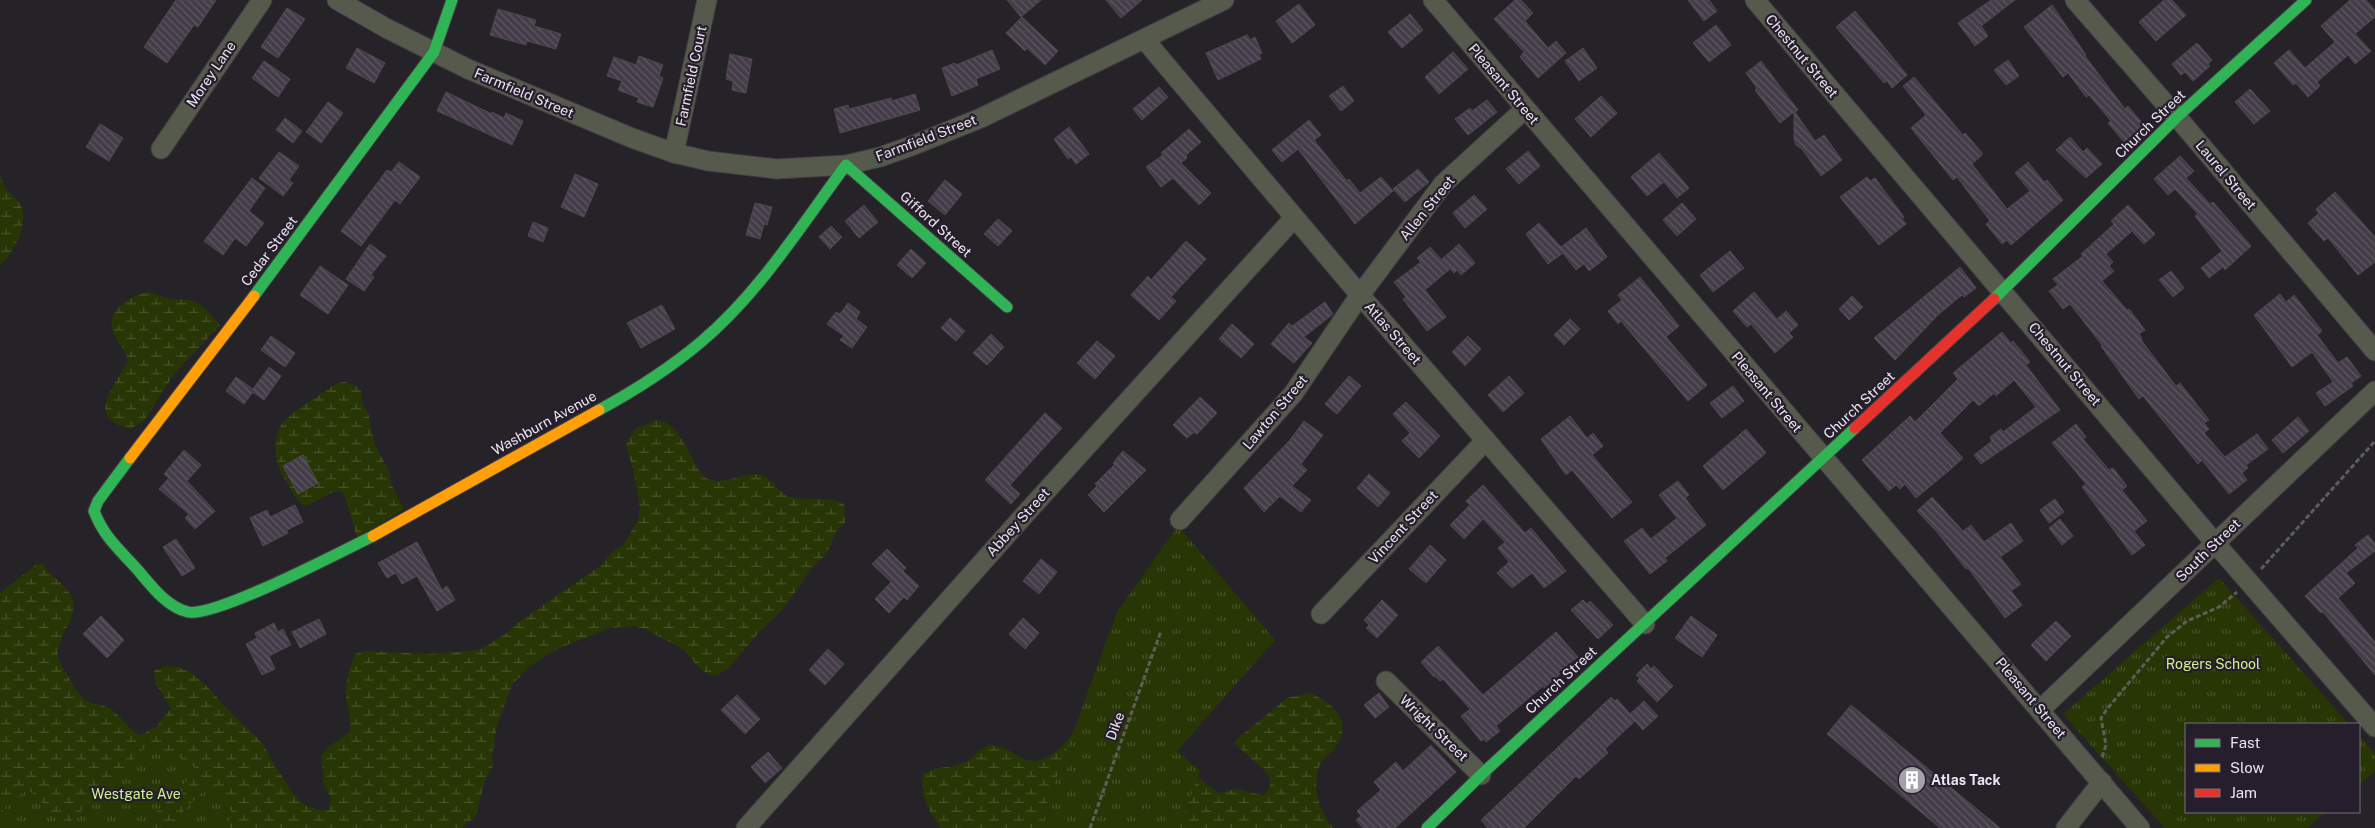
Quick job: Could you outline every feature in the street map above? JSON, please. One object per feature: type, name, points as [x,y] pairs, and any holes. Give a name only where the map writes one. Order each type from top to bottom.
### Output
[{"type":"street","name":"Morey Lane","points":[[161,149],[262,0]]},
{"type":"street","name":"Farmfield Street","points":[[337,0],[386,28],[468,69],[623,135],[674,153],[743,166],[777,169],[846,164],[880,157],[947,132],[1224,0]]},
{"type":"street","name":"Cedar Street","points":[[187,613],[174,607],[156,591],[101,530],[94,512],[98,501],[268,277],[434,52],[452,0]]},
{"type":"street","name":"Farmfield Court","points":[[674,153],[707,0]]},
{"type":"street","name":"Pleasant Street","points":[[1433,0],[1823,459],[2041,709],[2140,828]]},
{"type":"street","name":"Chestnut Street","points":[[1755,0],[2215,543],[2250,581],[2375,728]]},
{"type":"street","name":"Laurel Street","points":[[2075,0],[2177,117],[2375,351]]},
{"type":"street","name":"Church Street","points":[[1427,828],[1481,775],[2003,291],[2177,117],[2306,0]]},
{"type":"street","name":"Atlas Street","points":[[1144,39],[1294,218],[1645,624]]},
{"type":"street","name":"Allen Street","points":[[1360,295],[1443,184],[1525,110]]},
{"type":"street","name":"Gifford Street","points":[[846,164],[1007,307]]},
{"type":"street","name":"Washburn Avenue","points":[[187,613],[199,613],[234,602],[393,526],[453,490],[602,409],[659,373],[701,342],[740,303],[772,266],[846,164]]},
{"type":"street","name":"Abbey Street","points":[[746,828],[1034,504],[1294,218]]},
{"type":"street","name":"Lawton Street","points":[[1180,520],[1293,394],[1360,295]]},
{"type":"street","name":"South Street","points":[[2041,709],[2375,391]]},
{"type":"street","name":"Vincent Street","points":[[1321,614],[1486,440]]},
{"type":"street","name":"Wright Street","points":[[1386,681],[1481,775]]},
{"type":"street","points":[[2066,828],[2102,782]]},
{"type":"path","points":[[2104,754],[2106,745],[2101,716],[2161,644],[2187,620],[2219,607],[2250,581],[2375,441]]},
{"type":"path","name":"Dike","points":[[1090,828],[1161,631]]},
{"type":"green space","points":[[0,175],[7,190],[21,205],[23,223],[14,247],[0,265]]},
{"type":"green space","points":[[149,292],[171,299],[191,300],[204,307],[220,325],[174,374],[144,421],[130,429],[116,424],[108,417],[106,409],[111,390],[128,360],[113,331],[112,321],[114,314],[123,303]]},
{"type":"green space","points":[[345,382],[358,387],[362,393],[361,402],[368,413],[375,445],[389,471],[391,484],[404,509],[358,538],[342,492],[333,492],[307,506],[300,502],[279,468],[275,446],[278,432],[284,421],[298,409],[337,383]]},
{"type":"green space","points":[[657,420],[667,423],[674,428],[703,476],[708,479],[722,481],[748,475],[761,475],[769,479],[788,496],[802,499],[837,501],[844,504],[845,522],[836,531],[827,553],[808,573],[786,606],[762,629],[728,669],[717,675],[710,675],[699,668],[684,650],[645,629],[633,626],[610,628],[557,649],[530,666],[512,685],[497,726],[492,756],[493,766],[485,780],[476,816],[462,828],[0,828],[0,593],[37,564],[43,564],[67,589],[73,599],[73,612],[60,643],[58,657],[72,684],[84,699],[109,708],[141,735],[156,727],[171,708],[156,684],[154,671],[166,666],[188,671],[208,688],[258,739],[300,801],[313,808],[329,810],[331,798],[323,783],[322,755],[327,748],[350,732],[346,684],[355,654],[365,651],[429,654],[479,650],[507,633],[520,621],[600,566],[614,550],[623,545],[638,520],[640,508],[626,444],[635,429]]},
{"type":"green space","points":[[1178,526],[1275,640],[1177,751],[1200,771],[1179,828],[1038,828],[1117,612]]},
{"type":"green space","name":"Rogers School","points":[[2219,578],[2348,723],[2185,723],[2185,813],[2325,813],[2307,828],[2165,828],[2063,714]]},
{"type":"green space","points":[[1310,693],[1334,708],[1342,722],[1340,739],[1334,749],[1320,764],[1316,784],[1321,807],[1333,828],[1143,828],[1193,775],[1219,793],[1236,789],[1262,795],[1268,791],[1271,781],[1266,772],[1235,744],[1237,739],[1287,698]]},
{"type":"green space","points":[[1074,732],[1069,828],[941,828],[928,809],[923,790],[923,774],[928,771],[964,763],[988,746],[1002,748],[1027,760],[1041,760],[1060,748]]},
{"type":"green space","points":[[2360,736],[2375,754],[2375,771],[2360,784]]},
{"type":"green space","name":"Westgate Ave","points":[[148,745],[176,755],[198,770],[140,828],[0,828],[0,814],[27,788],[66,826]]},
{"type":"green space","name":"Westgate Ave","points":[[210,785],[215,788],[233,814],[223,828],[166,828]]},
{"type":"building","points":[[176,0],[216,0],[198,27],[194,25],[167,63],[144,47]]},
{"type":"building","points":[[1007,0],[1041,0],[1021,17]]},
{"type":"building","points":[[1106,0],[1142,0],[1121,18]]},
{"type":"building","points":[[1515,0],[1521,0],[1533,13],[1525,21],[1548,48],[1556,41],[1566,53],[1538,78],[1520,57],[1524,52],[1494,19]]},
{"type":"building","points":[[1688,0],[1709,0],[1717,11],[1704,21]]},
{"type":"building","points":[[1991,0],[2015,0],[1981,26],[1988,36],[1975,46],[1958,23]]},
{"type":"building","points":[[2164,0],[2172,0],[2186,15],[2156,41],[2139,22]]},
{"type":"building","points":[[2350,0],[2366,0],[2375,10],[2375,17],[2355,34],[2371,51],[2355,64],[2348,55],[2317,82],[2320,86],[2308,97],[2296,83],[2293,85],[2274,63],[2289,50],[2305,68],[2335,42],[2321,26]]},
{"type":"building","points":[[1299,4],[1315,25],[1292,43],[1276,21]]},
{"type":"building","points":[[2052,5],[2085,56],[2125,109],[2128,106],[2144,125],[2124,142],[2108,123],[2111,121],[2089,95],[2086,97],[2068,73],[2063,77],[2024,27]]},
{"type":"building","points":[[287,8],[305,19],[278,58],[261,47]]},
{"type":"building","points":[[498,9],[536,20],[534,26],[561,34],[556,49],[527,41],[526,45],[490,35]]},
{"type":"building","points":[[1855,11],[1907,75],[1892,88],[1887,81],[1884,83],[1836,27]]},
{"type":"building","points":[[1410,14],[1423,30],[1402,48],[1388,32]]},
{"type":"building","points":[[1022,17],[1058,51],[1045,65],[1027,48],[1025,51],[1006,33]]},
{"type":"building","points":[[1716,25],[1731,45],[1709,62],[1693,43]]},
{"type":"building","points":[[1247,35],[1250,40],[1255,37],[1262,53],[1259,54],[1261,59],[1218,80],[1206,53]]},
{"type":"building","points":[[2197,43],[2212,60],[2208,64],[2210,66],[2193,81],[2185,72],[2181,75],[2172,64]]},
{"type":"building","points":[[357,48],[385,63],[374,83],[346,68]]},
{"type":"building","points":[[1583,48],[1597,68],[1579,81],[1565,61]]},
{"type":"building","points":[[992,50],[1000,69],[976,79],[978,85],[952,96],[942,68],[955,63],[956,65]]},
{"type":"building","points":[[1453,52],[1468,69],[1439,94],[1425,77]]},
{"type":"building","points":[[730,54],[752,59],[746,93],[732,90],[733,81],[726,79]]},
{"type":"building","points":[[639,56],[663,65],[659,76],[663,78],[653,107],[637,102],[639,98],[618,90],[622,81],[607,76],[614,57],[636,65]]},
{"type":"building","points":[[2008,60],[2019,76],[2006,85],[1994,70]]},
{"type":"building","points":[[264,61],[290,79],[278,97],[252,78]]},
{"type":"building","points":[[1761,61],[1798,110],[1795,112],[1815,141],[1824,135],[1842,160],[1821,176],[1802,149],[1796,145],[1794,140],[1794,112],[1780,123],[1755,90],[1757,88],[1746,73]]},
{"type":"building","points":[[1914,77],[1963,135],[1965,133],[1983,154],[1972,164],[2007,209],[2030,191],[2015,173],[2028,162],[2044,182],[2047,180],[2063,200],[2011,245],[2007,240],[2002,244],[1986,224],[1990,221],[1957,177],[1953,180],[1911,128],[1926,115],[1903,86]]},
{"type":"building","points":[[1343,86],[1354,101],[1341,111],[1329,96]]},
{"type":"building","points":[[1159,87],[1168,97],[1142,120],[1133,109]]},
{"type":"building","points":[[2250,89],[2270,111],[2254,124],[2235,102]]},
{"type":"building","points":[[446,92],[492,114],[492,112],[504,118],[506,113],[523,121],[512,145],[437,111]]},
{"type":"building","points":[[915,94],[920,110],[840,133],[834,109],[848,105],[849,109],[891,98],[892,101]]},
{"type":"building","points":[[1601,96],[1617,113],[1591,137],[1575,119]]},
{"type":"building","points":[[1487,100],[1497,112],[1468,135],[1455,119],[1470,108],[1472,111]]},
{"type":"building","points":[[328,102],[343,113],[321,143],[306,132]]},
{"type":"building","points":[[285,118],[302,131],[293,143],[276,130]]},
{"type":"building","points":[[1309,120],[1321,135],[1314,140],[1347,181],[1349,179],[1360,193],[1381,177],[1393,191],[1355,224],[1298,149],[1282,162],[1272,150]]},
{"type":"building","points":[[100,124],[123,138],[109,161],[86,147]]},
{"type":"building","points":[[1069,127],[1089,154],[1076,164],[1071,157],[1068,159],[1054,139]]},
{"type":"building","points":[[1189,129],[1201,142],[1186,155],[1187,158],[1181,163],[1211,193],[1199,205],[1173,178],[1161,187],[1146,167],[1163,155],[1161,153]]},
{"type":"building","points":[[2070,137],[2083,152],[2087,148],[2102,164],[2086,178],[2056,150]]},
{"type":"building","points":[[1528,151],[1540,166],[1519,184],[1506,169]]},
{"type":"building","points":[[279,152],[299,166],[289,180],[293,183],[283,196],[259,178]]},
{"type":"building","points":[[1659,153],[1689,188],[1677,198],[1664,182],[1647,196],[1631,177]]},
{"type":"building","points":[[2180,156],[2194,171],[2186,178],[2210,204],[2213,202],[2251,246],[2225,270],[2223,267],[2209,278],[2201,268],[2222,251],[2195,216],[2198,214],[2175,189],[2168,195],[2154,179]]},
{"type":"building","points":[[399,162],[420,177],[400,204],[395,200],[361,246],[341,231],[387,170],[391,172]]},
{"type":"building","points":[[1418,169],[1429,182],[1405,202],[1393,189]]},
{"type":"building","points":[[575,174],[598,184],[584,217],[561,207]]},
{"type":"building","points":[[1867,177],[1870,181],[1875,178],[1904,217],[1902,219],[1906,224],[1879,245],[1840,197]]},
{"type":"building","points":[[252,178],[265,188],[249,211],[264,223],[246,246],[235,238],[223,255],[204,241]]},
{"type":"building","points":[[945,180],[962,194],[945,215],[928,201]]},
{"type":"building","points":[[2335,192],[2375,237],[2375,262],[2358,275],[2328,238],[2324,241],[2308,223],[2319,213],[2316,209]]},
{"type":"building","points":[[1474,195],[1487,209],[1465,228],[1453,213]]},
{"type":"building","points":[[755,203],[772,207],[767,225],[764,224],[760,239],[746,235]]},
{"type":"building","points":[[1682,203],[1696,219],[1677,236],[1663,220]]},
{"type":"building","points":[[864,205],[878,222],[859,238],[845,221]]},
{"type":"building","points":[[2128,205],[2155,234],[2144,244],[2132,231],[2106,254],[2113,262],[2109,266],[2114,271],[2102,281],[2127,310],[2129,309],[2145,330],[2139,334],[2141,340],[2176,386],[2180,383],[2209,420],[2204,423],[2209,429],[2204,433],[2225,457],[2257,434],[2268,449],[2246,465],[2248,468],[2242,473],[2247,480],[2229,494],[2202,460],[2198,464],[2143,396],[2139,399],[2102,345],[2070,304],[2063,309],[2049,291],[2058,285],[2053,279],[2083,256],[2081,254],[2114,224],[2111,221]]},
{"type":"building","points":[[998,219],[1012,231],[998,246],[984,234]]},
{"type":"building","points":[[533,222],[548,228],[543,242],[528,236]]},
{"type":"building","points":[[1539,223],[1561,247],[1586,228],[1607,257],[1589,271],[1584,264],[1576,270],[1563,253],[1548,264],[1526,234]]},
{"type":"building","points":[[831,226],[842,237],[830,249],[819,237]]},
{"type":"building","points":[[1186,241],[1206,259],[1171,297],[1176,301],[1159,320],[1131,295],[1148,276],[1151,280]]},
{"type":"building","points":[[370,244],[386,256],[371,275],[374,277],[364,291],[346,279]]},
{"type":"building","points":[[1459,244],[1475,263],[1461,275],[1457,270],[1454,273],[1442,259]]},
{"type":"building","points":[[1430,247],[1450,269],[1425,290],[1446,317],[1427,331],[1403,299],[1406,297],[1394,282],[1421,262],[1417,258]]},
{"type":"building","points":[[911,249],[926,263],[912,278],[897,265]]},
{"type":"building","points":[[1730,251],[1744,268],[1713,292],[1700,275]]},
{"type":"building","points":[[320,266],[348,285],[328,314],[300,295]]},
{"type":"building","points":[[1960,267],[1976,288],[1964,297],[1962,295],[1939,314],[1895,360],[1874,338]]},
{"type":"building","points":[[2171,271],[2184,288],[2173,297],[2159,280]]},
{"type":"building","points":[[1640,277],[1679,326],[1666,337],[1707,385],[1688,401],[1621,321],[1618,324],[1608,311],[1622,300],[1618,295]]},
{"type":"building","points":[[1754,292],[1777,319],[1786,311],[1798,325],[1789,333],[1793,337],[1775,353],[1751,324],[1747,327],[1733,311]]},
{"type":"building","points":[[2280,294],[2286,302],[2294,295],[2322,331],[2317,335],[2338,363],[2347,357],[2361,376],[2351,383],[2353,386],[2325,406],[2316,393],[2333,382],[2312,352],[2292,367],[2254,315]]},
{"type":"building","points":[[1852,296],[1863,307],[1849,320],[1839,309]]},
{"type":"building","points":[[1325,302],[1333,314],[1304,337],[1312,343],[1294,363],[1271,344],[1289,323],[1292,326]]},
{"type":"building","points":[[848,303],[860,312],[856,319],[867,327],[852,348],[840,340],[844,336],[827,324],[836,312],[840,314]]},
{"type":"building","points":[[662,305],[675,329],[641,348],[627,323]]},
{"type":"building","points":[[950,318],[965,331],[956,341],[941,328]]},
{"type":"building","points":[[1570,319],[1580,329],[1564,345],[1554,335]]},
{"type":"building","points":[[1232,324],[1254,344],[1241,358],[1219,339]]},
{"type":"building","points":[[2002,332],[2011,343],[2013,341],[2030,362],[2026,365],[2060,410],[1981,464],[1974,455],[1992,441],[1990,437],[2001,429],[2003,432],[2036,407],[2014,380],[1996,396],[1994,393],[1979,406],[1973,400],[1940,433],[1963,458],[1951,469],[1916,498],[1905,484],[1900,489],[1896,485],[1889,491],[1862,460],[1910,416],[1915,422],[1958,379],[1953,373]]},
{"type":"building","points":[[991,334],[1004,347],[987,365],[973,353]]},
{"type":"building","points":[[271,336],[295,353],[285,367],[261,350]]},
{"type":"building","points":[[1468,336],[1481,349],[1465,366],[1452,352]]},
{"type":"building","points":[[1097,341],[1115,356],[1095,379],[1077,363]]},
{"type":"building","points":[[269,367],[281,376],[264,400],[253,392],[244,404],[226,391],[236,377],[253,389]]},
{"type":"building","points":[[1349,376],[1361,386],[1337,414],[1325,404]]},
{"type":"building","points":[[1509,376],[1524,393],[1503,412],[1488,395]]},
{"type":"building","points":[[1733,386],[1744,401],[1722,418],[1710,403]]},
{"type":"building","points":[[1200,397],[1217,413],[1197,434],[1194,432],[1187,438],[1173,425]]},
{"type":"building","points":[[1406,402],[1440,436],[1419,458],[1402,441],[1410,433],[1393,414]]},
{"type":"building","points":[[1045,413],[1062,428],[1010,485],[1020,494],[1011,504],[985,480]]},
{"type":"building","points":[[1570,416],[1587,438],[1593,433],[1603,446],[1592,455],[1632,502],[1612,518],[1572,470],[1566,475],[1541,439]]},
{"type":"building","points":[[2298,417],[2309,431],[2283,453],[2272,440]]},
{"type":"building","points":[[1304,421],[1323,435],[1301,464],[1307,470],[1292,486],[1311,500],[1301,512],[1280,496],[1264,512],[1244,488],[1290,440]]},
{"type":"building","points":[[2076,424],[2086,437],[2083,439],[2109,470],[2113,468],[2127,486],[2122,490],[2147,521],[2134,531],[2145,545],[2132,555],[2082,487],[2086,484],[2052,443]]},
{"type":"building","points":[[1746,429],[1766,453],[1723,490],[1703,466]]},
{"type":"building","points":[[184,450],[201,465],[187,481],[215,511],[195,529],[185,518],[189,514],[159,489],[169,478],[164,474]]},
{"type":"building","points":[[1123,451],[1146,470],[1104,512],[1088,495],[1097,486],[1095,484],[1115,464],[1113,463]]},
{"type":"building","points":[[303,455],[318,483],[298,494],[283,466]]},
{"type":"building","points":[[1369,474],[1390,493],[1378,507],[1357,488]]},
{"type":"building","points":[[1678,481],[1689,495],[1685,498],[1706,525],[1665,558],[1667,561],[1650,574],[1624,541],[1642,528],[1651,539],[1677,518],[1659,495]]},
{"type":"building","points":[[1483,485],[1525,533],[1531,528],[1566,571],[1544,588],[1532,573],[1512,588],[1497,573],[1509,562],[1498,548],[1505,542],[1483,519],[1464,539],[1450,525],[1470,505],[1466,501]]},
{"type":"building","points":[[1932,497],[1963,531],[1971,525],[1984,542],[2011,523],[2023,541],[2000,557],[2021,584],[2011,591],[2022,605],[2005,618],[1968,568],[1966,569],[1937,532],[1917,511]]},
{"type":"building","points":[[2055,499],[2064,512],[2049,523],[2040,510]]},
{"type":"building","points":[[295,505],[303,522],[287,530],[288,533],[263,546],[250,518],[267,510],[270,517]]},
{"type":"building","points":[[2060,519],[2073,536],[2062,545],[2049,528]]},
{"type":"building","points":[[2368,535],[2375,544],[2375,551],[2346,573],[2355,583],[2338,598],[2375,642],[2375,675],[2323,612],[2321,613],[2305,596],[2358,548],[2355,545]]},
{"type":"building","points":[[176,539],[195,568],[182,576],[163,547]]},
{"type":"building","points":[[417,542],[442,590],[447,586],[455,600],[437,611],[417,576],[402,584],[396,573],[387,578],[378,563]]},
{"type":"building","points":[[1430,545],[1446,560],[1426,583],[1409,569]]},
{"type":"building","points":[[887,549],[906,568],[903,571],[919,586],[907,600],[904,597],[889,613],[875,599],[891,582],[872,564]]},
{"type":"building","points":[[1041,559],[1057,572],[1039,594],[1023,581]]},
{"type":"building","points":[[1382,600],[1398,615],[1377,638],[1366,628],[1369,625],[1364,620]]},
{"type":"building","points":[[1583,600],[1587,604],[1590,601],[1613,625],[1598,639],[1571,610]]},
{"type":"building","points":[[101,616],[124,640],[107,658],[83,634]]},
{"type":"building","points":[[1691,616],[1717,635],[1702,657],[1675,638]]},
{"type":"building","points":[[1023,618],[1039,633],[1025,649],[1009,634]]},
{"type":"building","points":[[319,619],[326,634],[300,648],[292,632]]},
{"type":"building","points":[[2056,621],[2071,636],[2046,661],[2031,645]]},
{"type":"building","points":[[274,623],[278,632],[283,629],[291,645],[269,656],[275,669],[262,675],[246,644],[257,638],[255,633]]},
{"type":"building","points":[[1556,632],[1578,657],[1558,672],[1560,674],[1544,688],[1543,686],[1496,726],[1500,731],[1486,742],[1484,739],[1481,741],[1461,716],[1470,709],[1443,679],[1440,681],[1434,677],[1421,662],[1438,646],[1483,695]]},
{"type":"building","points":[[828,649],[844,664],[825,685],[809,670]]},
{"type":"building","points":[[1647,664],[1651,669],[1654,666],[1673,686],[1657,702],[1637,681],[1640,678],[1636,675]]},
{"type":"building","points":[[1379,693],[1389,707],[1375,718],[1364,705]]},
{"type":"building","points":[[737,695],[760,719],[745,734],[721,710]]},
{"type":"building","points":[[1611,697],[1615,701],[1617,699],[1630,714],[1644,701],[1658,716],[1643,730],[1635,721],[1605,749],[1608,753],[1579,779],[1576,776],[1524,828],[1488,828],[1481,820]]},
{"type":"building","name":"Atlas Tack","points":[[1851,705],[2000,828],[1940,828],[1827,734]]},
{"type":"building","points":[[1431,745],[1456,772],[1395,828],[1363,828],[1356,820],[1361,816],[1357,811],[1381,790],[1374,782],[1396,762],[1403,771]]},
{"type":"building","points":[[768,752],[782,768],[765,783],[751,767]]},
{"type":"traffic: fast","points":[[254,296],[434,52],[452,0]]},
{"type":"traffic: fast","points":[[1994,299],[2177,117],[2306,0]]},
{"type":"traffic: fast","points":[[599,410],[664,370],[689,352],[722,323],[761,281],[846,165],[1007,307]]},
{"type":"traffic: fast","points":[[1427,828],[1481,775],[1855,428]]},
{"type":"traffic: fast","points":[[130,458],[98,501],[94,511],[107,535],[153,588],[173,605],[188,612],[202,611],[224,605],[250,595],[373,536]]},
{"type":"traffic: slow","points":[[130,458],[254,296]]},
{"type":"traffic: slow","points":[[373,536],[599,410]]},
{"type":"traffic: jam","points":[[1855,428],[1994,299]]},
{"type":"place","name":"Atlas Tack","points":[[1912,780]]}]
